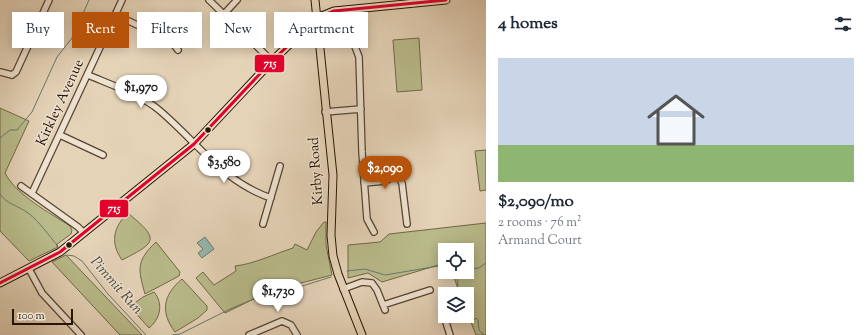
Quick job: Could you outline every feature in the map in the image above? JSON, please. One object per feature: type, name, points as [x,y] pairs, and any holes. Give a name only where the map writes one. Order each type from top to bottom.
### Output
[{"type":"main road","name":"Kirby Road","points":[[315,0],[316,12]]},
{"type":"main road","points":[[332,12],[446,0]]},
{"type":"main road","points":[[0,283],[60,252],[194,144],[286,48]]},
{"type":"main road","name":"Kirby Road","points":[[320,48],[325,112],[333,175],[332,246],[336,268],[343,289],[362,335]]},
{"type":"street","points":[[0,72],[12,77],[16,72],[49,0]]},
{"type":"street","name":"Kirkley Avenue","points":[[117,12],[122,0]]},
{"type":"street","points":[[209,0],[222,12]]},
{"type":"street","points":[[226,12],[237,0]]},
{"type":"street","points":[[129,21],[171,40],[178,50]]},
{"type":"street","name":"Kirkley Avenue","points":[[32,193],[100,48]]},
{"type":"street","points":[[259,48],[272,61]]},
{"type":"street","points":[[356,48],[359,57],[364,183],[367,219],[374,232]]},
{"type":"street","points":[[88,74],[154,106],[228,176],[271,198]]},
{"type":"street","points":[[325,112],[361,109]]},
{"type":"street","points":[[60,135],[103,155]]},
{"type":"street","points":[[263,224],[280,166]]},
{"type":"street","points":[[364,183],[385,181],[397,175],[402,183],[407,224]]},
{"type":"street","points":[[21,186],[78,227],[84,233]]},
{"type":"street","points":[[29,269],[42,293],[81,335]]},
{"type":"street","points":[[343,289],[362,282],[372,283],[377,290],[384,308],[430,290]]},
{"type":"street","points":[[249,335],[282,321],[291,325],[297,335]]},
{"type":"street","points":[[446,323],[450,335]]},
{"type":"green space","points":[[419,38],[422,90],[397,92],[393,40]]},
{"type":"green space","points":[[0,108],[29,121],[5,173],[10,181],[25,196],[70,226],[72,230],[71,234],[56,245],[58,247],[29,261],[0,231]]},
{"type":"green space","points":[[486,150],[486,190],[480,191],[475,151]]},
{"type":"green space","points":[[128,213],[145,229],[150,240],[142,249],[122,260],[116,247],[115,235],[119,224]]},
{"type":"green space","points":[[324,222],[326,222],[326,245],[332,275],[270,291],[225,313],[196,278],[203,272],[214,285],[236,271],[235,266],[257,261],[293,248],[295,244],[307,250],[316,232]]},
{"type":"green space","points":[[486,223],[486,335],[476,335],[471,323],[474,323],[474,287],[457,287],[455,279],[474,279],[474,243],[438,243],[438,265],[382,282],[368,273],[348,278],[348,245],[380,242],[389,234]]},
{"type":"green space","points":[[156,242],[180,272],[179,276],[145,294],[140,266],[149,249]]},
{"type":"green space","points":[[66,255],[142,335],[120,335],[52,262]]},
{"type":"green space","points":[[182,279],[207,306],[207,310],[198,318],[175,332],[167,318],[166,304],[167,298],[171,291]]},
{"type":"green space","points":[[154,292],[160,306],[156,320],[149,328],[132,309],[132,305],[143,297]]},
{"type":"water","points":[[205,237],[214,249],[202,258],[198,253],[203,249],[197,243]]},
{"type":"waterway","points":[[0,138],[10,130],[17,130],[32,112],[57,57],[72,38],[89,0]]},
{"type":"waterway","name":"Pimmit Run","points":[[0,194],[9,203],[24,211],[40,224],[58,246]]},
{"type":"waterway","name":"Pimmit Run","points":[[67,255],[74,256],[82,261],[108,294],[146,335]]},
{"type":"waterway","points":[[474,268],[479,268],[486,263]]},
{"type":"waterway","points":[[347,271],[365,269],[385,275],[438,266]]},
{"type":"waterway","points":[[172,335],[180,334],[230,309],[280,288],[299,287],[331,277]]},
{"type":"waterway","points":[[457,279],[458,287]]},
{"type":"waterway","points":[[474,320],[476,318],[478,320],[479,330],[484,335]]},
{"type":"transit line","name":"715","points":[[0,283],[60,252],[194,144],[272,61],[317,18],[334,11],[446,0]]}]
